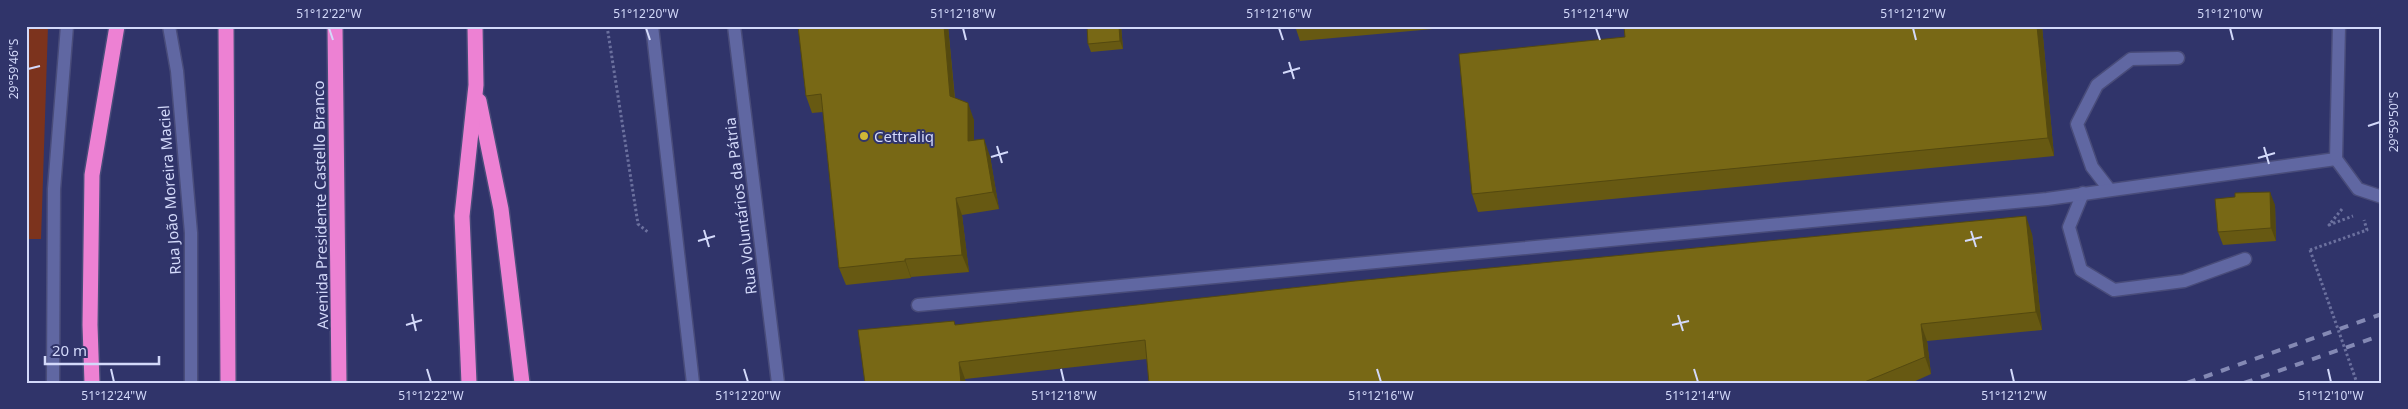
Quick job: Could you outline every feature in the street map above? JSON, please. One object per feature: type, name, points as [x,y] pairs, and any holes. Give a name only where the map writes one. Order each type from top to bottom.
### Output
[{"type":"highway","points":[[92,383],[90,325],[92,175],[117,26]]},
{"type":"highway","points":[[226,26],[228,383]]},
{"type":"highway","name":"Avenida Presidente Castello Branco","points":[[335,26],[339,383]]},
{"type":"highway","points":[[469,383],[462,216],[476,85],[475,26]]},
{"type":"highway","points":[[476,85],[501,209],[522,383]]},
{"type":"street","points":[[53,383],[54,190],[67,26]]},
{"type":"street","name":"Rua João Moreira Maciel","points":[[169,26],[177,71],[191,233],[191,383]]},
{"type":"street","points":[[652,26],[693,383]]},
{"type":"street","name":"Rua Voluntários da Pátria","points":[[734,26],[778,383]]},
{"type":"street","points":[[2339,26],[2336,159],[2358,189],[2382,197]]},
{"type":"street","points":[[2109,190],[2092,167],[2077,124],[2096,85],[2131,59],[2178,58]]},
{"type":"street","points":[[918,305],[2047,200],[2082,193],[2336,159]]},
{"type":"street","points":[[2082,193],[2069,227],[2081,270],[2114,290],[2184,282],[2245,259]]},
{"type":"path","points":[[607,26],[638,224],[679,260]]},
{"type":"path","points":[[2358,189],[2329,225],[2361,213],[2367,230],[2310,250],[2358,383]]},
{"type":"shaded area","points":[[26,26],[48,26],[41,239],[26,239]]},
{"type":"building","name":"Cettraliq","points":[[798,26],[944,26],[950,96],[968,103],[968,141],[984,139],[993,192],[956,198],[962,255],[905,259],[905,261],[839,268],[821,94],[806,96]]},
{"type":"building","points":[[1087,26],[1119,26],[1120,41],[1088,44]]},
{"type":"building","points":[[1624,26],[2037,26],[2048,138],[1472,194],[1459,54],[1625,37]]},
{"type":"building","points":[[2270,192],[2271,228],[2218,232],[2215,199],[2235,197],[2235,193]]},
{"type":"building","points":[[2026,216],[2036,312],[1921,324],[1925,357],[1862,383],[1149,383],[1145,340],[959,362],[961,383],[865,383],[858,330],[954,321],[955,325],[1355,281]]},
{"type":"railway","points":[[2187,383],[2382,314]]},
{"type":"railway","points":[[2244,383],[2382,335]]},
{"type":"place","name":"Cettraliq","points":[[864,136]]}]
